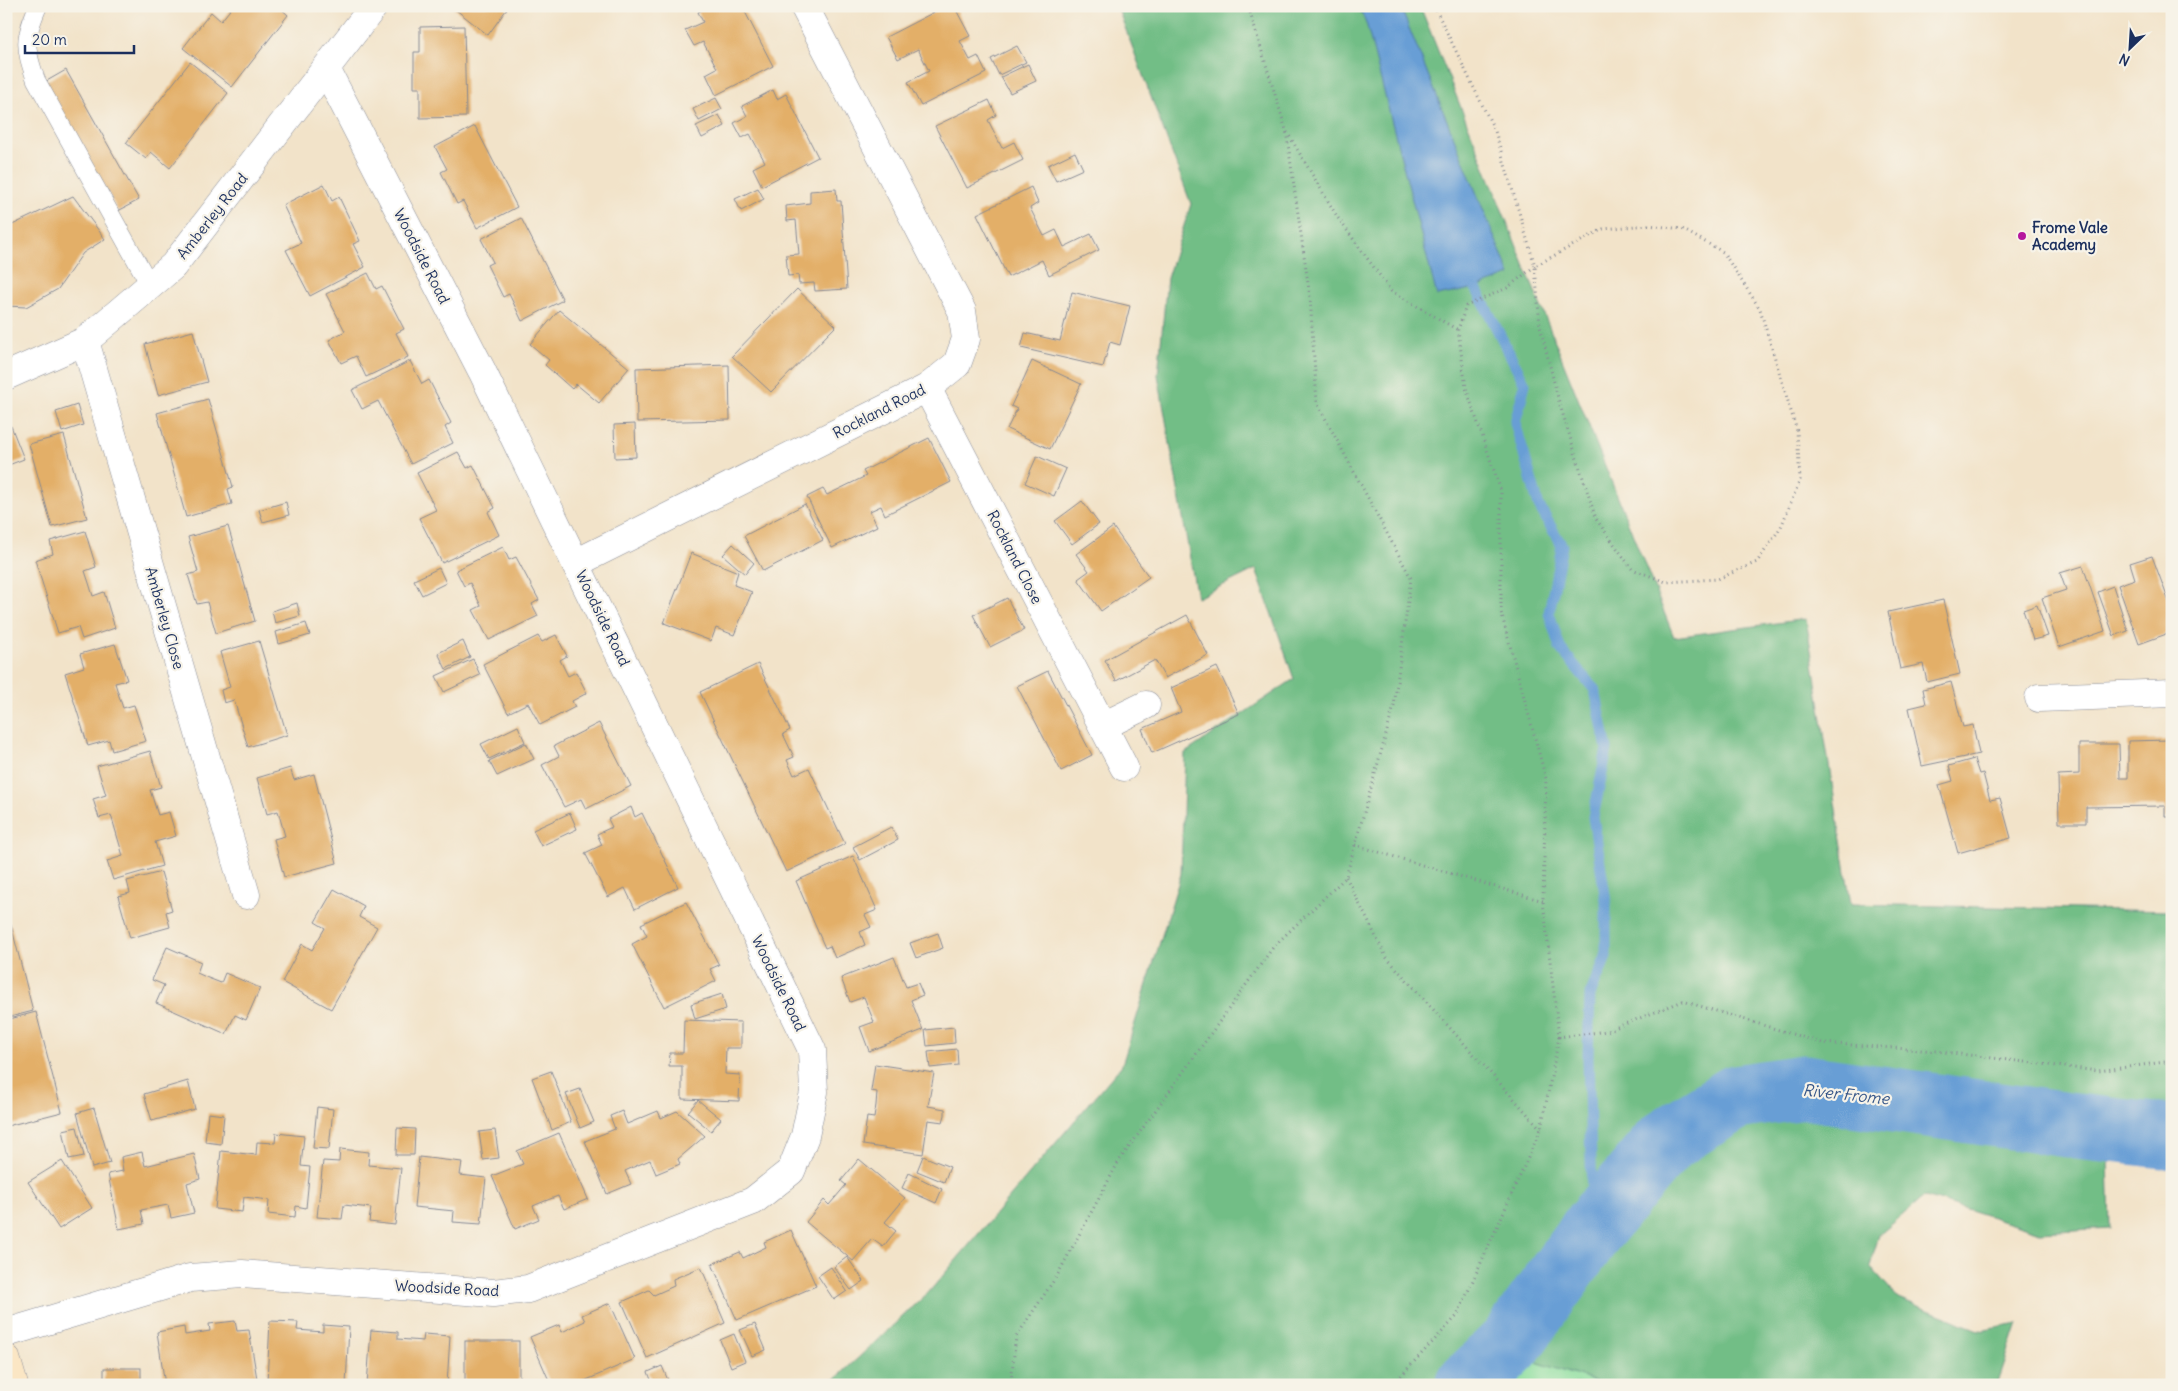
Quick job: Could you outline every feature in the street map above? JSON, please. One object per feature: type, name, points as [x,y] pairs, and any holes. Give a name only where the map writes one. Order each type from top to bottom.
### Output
[{"type":"street","name":"Amberley Road","points":[[6,376],[85,341],[174,266],[374,6]]},
{"type":"street","name":"Rockland Road","points":[[576,563],[928,388],[957,364],[966,339],[962,311],[804,6]]},
{"type":"street","name":"Woodside Road","points":[[6,1333],[190,1278],[242,1274],[493,1293],[528,1289],[753,1202],[791,1171],[805,1136],[814,1092],[812,1050],[482,371],[326,69]]},
{"type":"street","name":"Amberley Close","points":[[85,341],[246,895]]},
{"type":"street","name":"Rockland Close","points":[[928,388],[1124,767]]},
{"type":"street","points":[[2039,698],[2172,693]]},
{"type":"street","points":[[1103,726],[1146,704]]},
{"type":"street","points":[[6,1358],[14,1385]]},
{"type":"lane","points":[[38,6],[28,30],[26,52],[36,80],[151,287]]},
{"type":"path","points":[[1008,1385],[1011,1381],[1016,1337],[1058,1274],[1119,1161],[1274,946],[1346,877],[1394,706],[1411,578],[1317,403],[1310,296],[1286,130],[1248,6]]},
{"type":"path","points":[[1389,1385],[1396,1381],[1457,1316],[1541,1129],[1560,1037],[1543,901],[1546,779],[1501,612],[1501,491],[1466,388],[1458,330],[1466,306],[1507,288],[1535,266],[1603,229],[1648,225],[1682,228],[1724,252],[1760,309],[1797,431],[1800,480],[1781,527],[1757,562],[1718,579],[1666,582],[1632,569],[1596,520],[1559,402],[1540,326],[1535,266],[1495,131],[1434,6]]},
{"type":"path","points":[[1286,130],[1338,218],[1391,291],[1458,330]]},
{"type":"path","points":[[1355,845],[1543,901]]},
{"type":"path","points":[[1346,877],[1386,957],[1541,1129]]},
{"type":"path","points":[[1560,1037],[1607,1031],[1682,1001],[1822,1043],[1936,1051],[2098,1071],[2172,1061]]},
{"type":"green space","points":[[1117,6],[1420,6],[1674,637],[1806,619],[1851,904],[2172,911],[2172,1160],[2108,1157],[2110,1228],[2040,1232],[1925,1196],[1879,1235],[1870,1266],[1898,1298],[1978,1330],[2018,1323],[1997,1385],[1606,1385],[1506,1352],[1503,1385],[829,1385],[929,1292],[1122,1065],[1181,874],[1185,753],[1294,679],[1256,569],[1197,598],[1158,375],[1167,278],[1191,204]]},
{"type":"green space","points":[[1506,1352],[1606,1385],[1503,1385]]},
{"type":"water","points":[[1359,6],[1400,6],[1510,275],[1476,288],[1437,296],[1367,26]]},
{"type":"building","points":[[233,6],[278,6],[288,15],[232,87],[183,48],[211,12],[221,21]]},
{"type":"building","points":[[451,6],[509,6],[488,35]]},
{"type":"building","points":[[709,6],[742,6],[773,66],[716,95],[706,74],[717,68],[703,42],[694,46],[685,30],[703,22],[698,12]]},
{"type":"building","points":[[946,6],[954,6],[970,36],[960,41],[970,60],[978,56],[986,73],[921,106],[908,82],[929,71],[918,49],[898,59],[886,37]]},
{"type":"building","points":[[464,26],[466,117],[420,118],[420,88],[414,88],[414,52],[420,52],[420,27]]},
{"type":"building","points":[[1017,46],[1026,62],[999,75],[991,59]]},
{"type":"building","points":[[190,62],[228,93],[170,168],[151,152],[146,159],[126,143]]},
{"type":"building","points":[[1028,64],[1036,81],[1010,93],[1001,77]]},
{"type":"building","points":[[66,70],[139,200],[118,211],[45,82]]},
{"type":"building","points":[[773,90],[777,99],[786,94],[818,157],[762,186],[753,168],[765,162],[750,134],[742,138],[734,123],[747,116],[742,106]]},
{"type":"building","points":[[716,98],[722,109],[699,121],[693,109]]},
{"type":"building","points":[[989,100],[996,115],[988,120],[1002,148],[1014,142],[1023,160],[967,188],[935,126]]},
{"type":"building","points":[[719,115],[725,126],[702,138],[696,126]]},
{"type":"building","points":[[475,126],[517,207],[477,228],[463,201],[457,204],[441,172],[447,169],[435,147]]},
{"type":"building","points":[[1075,152],[1083,169],[1056,181],[1048,165]]},
{"type":"building","points":[[324,184],[332,201],[339,197],[360,241],[353,244],[365,267],[310,296],[286,250],[301,243],[283,205]]},
{"type":"building","points":[[1031,187],[1038,203],[1030,208],[1044,236],[1056,230],[1064,247],[1091,234],[1099,250],[1049,275],[1042,260],[1008,277],[977,214]]},
{"type":"building","points":[[758,188],[764,199],[741,211],[735,199]]},
{"type":"building","points":[[836,189],[837,201],[841,201],[847,289],[815,291],[814,283],[799,284],[798,275],[788,276],[786,255],[799,254],[796,220],[787,221],[786,206],[810,203],[810,191]]},
{"type":"building","points":[[73,196],[105,239],[83,253],[58,289],[26,307],[6,306],[6,228]]},
{"type":"building","points":[[521,218],[563,300],[522,321],[509,294],[503,297],[487,265],[493,262],[481,239]]},
{"type":"building","points":[[368,273],[376,289],[382,286],[404,329],[396,333],[408,357],[366,377],[356,356],[341,363],[329,340],[345,331],[326,294]]},
{"type":"building","points":[[797,289],[836,326],[771,392],[732,356]]},
{"type":"building","points":[[1072,292],[1130,306],[1120,345],[1110,342],[1103,367],[1021,348],[1025,333],[1060,341]]},
{"type":"building","points":[[559,310],[629,368],[599,403],[576,384],[572,389],[545,365],[549,360],[530,344]]},
{"type":"building","points":[[193,331],[207,382],[158,395],[145,344]]},
{"type":"building","points":[[410,361],[422,384],[429,380],[451,423],[445,427],[453,443],[411,464],[378,401],[362,409],[352,390]]},
{"type":"building","points":[[1032,361],[1081,384],[1050,449],[1007,429],[1017,409],[1011,406]]},
{"type":"building","points":[[729,365],[730,420],[637,422],[636,368]]},
{"type":"building","points":[[208,399],[233,487],[228,489],[232,504],[186,517],[157,413]]},
{"type":"building","points":[[77,405],[83,425],[62,432],[56,412]]},
{"type":"building","points":[[635,424],[636,457],[615,458],[614,425]]},
{"type":"building","points":[[11,426],[24,459],[6,466],[6,427]]},
{"type":"building","points":[[64,435],[87,518],[52,527],[29,444]]},
{"type":"building","points":[[929,438],[951,482],[885,515],[881,506],[870,511],[877,526],[832,548],[807,497],[823,489],[827,495],[866,476],[863,471]]},
{"type":"building","points":[[458,452],[467,468],[473,465],[495,508],[488,512],[499,535],[442,563],[419,518],[436,510],[417,473]]},
{"type":"building","points":[[1037,456],[1066,469],[1054,496],[1025,483]]},
{"type":"building","points":[[1082,501],[1099,524],[1072,544],[1055,521]]},
{"type":"building","points":[[286,502],[289,515],[263,522],[259,510]]},
{"type":"building","points":[[805,504],[823,540],[763,571],[744,536]]},
{"type":"building","points":[[228,526],[255,621],[216,633],[207,602],[197,604],[188,575],[198,572],[188,537]]},
{"type":"building","points":[[1113,527],[1149,577],[1101,611],[1078,579],[1089,571],[1076,554]]},
{"type":"building","points":[[85,531],[96,567],[85,571],[93,596],[104,592],[115,628],[82,639],[78,627],[58,633],[35,560],[53,554],[50,541]]},
{"type":"building","points":[[733,544],[754,563],[745,574],[723,555]]},
{"type":"building","points":[[503,547],[509,560],[516,557],[539,600],[532,604],[538,616],[489,640],[473,610],[481,606],[470,583],[464,586],[456,570]]},
{"type":"building","points":[[691,553],[738,572],[734,585],[752,592],[734,635],[716,628],[711,641],[664,623]]},
{"type":"building","points":[[2152,556],[2172,610],[2172,632],[2139,644],[2118,585],[2135,579],[2130,563]]},
{"type":"building","points":[[2083,566],[2105,631],[2059,647],[2042,598],[2066,590],[2060,573]]},
{"type":"building","points":[[439,568],[446,583],[422,595],[414,580]]},
{"type":"building","points":[[2113,586],[2128,631],[2114,636],[2098,592]]},
{"type":"building","points":[[1007,598],[1024,630],[990,647],[973,615]]},
{"type":"building","points":[[1943,600],[1960,674],[1927,682],[1923,664],[1900,669],[1888,612]]},
{"type":"building","points":[[297,603],[300,616],[275,623],[272,611]]},
{"type":"building","points":[[2037,605],[2048,636],[2033,640],[2023,610]]},
{"type":"building","points":[[1187,615],[1208,655],[1165,678],[1155,660],[1116,681],[1105,660]]},
{"type":"building","points":[[306,623],[310,635],[279,644],[276,632]]},
{"type":"building","points":[[556,635],[567,656],[560,660],[568,676],[576,672],[587,693],[572,701],[575,707],[540,725],[528,703],[508,713],[483,664],[538,636],[542,642]]},
{"type":"building","points":[[259,641],[287,735],[248,747],[234,700],[224,703],[221,690],[230,687],[220,652]]},
{"type":"building","points":[[463,641],[470,657],[446,669],[438,653]]},
{"type":"building","points":[[115,644],[127,680],[115,683],[119,696],[123,708],[134,705],[146,741],[112,751],[109,740],[88,746],[65,673],[84,667],[80,654]]},
{"type":"building","points":[[473,659],[480,675],[444,692],[436,676]]},
{"type":"building","points":[[758,664],[790,730],[783,734],[794,757],[787,760],[794,775],[809,768],[845,844],[786,872],[700,692]]},
{"type":"building","points":[[1217,667],[1239,714],[1152,753],[1142,729],[1181,712],[1171,688]]},
{"type":"building","points":[[1048,671],[1092,755],[1061,771],[1017,686]]},
{"type":"building","points":[[1951,682],[1963,727],[1973,725],[1979,754],[1922,766],[1909,708],[1926,704],[1923,689]]},
{"type":"building","points":[[599,723],[631,786],[586,809],[581,799],[564,807],[542,765],[559,756],[554,746]]},
{"type":"building","points":[[518,726],[525,742],[489,759],[481,744]]},
{"type":"building","points":[[2169,740],[2169,743],[2172,743],[2172,817],[2165,817],[2165,806],[2086,807],[2086,823],[2059,823],[2058,775],[2079,774],[2079,744],[2119,744],[2120,778],[2128,778],[2128,741]]},
{"type":"building","points":[[526,743],[534,759],[497,776],[489,761]]},
{"type":"building","points":[[150,751],[161,787],[150,790],[158,815],[169,812],[176,836],[155,842],[162,866],[113,880],[107,861],[123,856],[111,815],[99,818],[93,799],[106,795],[97,766]]},
{"type":"building","points":[[1974,759],[1979,774],[1983,773],[1990,800],[2000,798],[2011,838],[1958,853],[1939,785],[1953,781],[1949,766]]},
{"type":"building","points":[[290,768],[294,780],[314,774],[337,863],[284,877],[274,839],[285,836],[278,811],[267,814],[257,778]]},
{"type":"building","points":[[631,807],[635,817],[642,813],[678,887],[635,909],[625,888],[608,897],[585,853],[602,845],[597,834],[612,827],[608,819]]},
{"type":"building","points":[[570,813],[577,829],[541,846],[533,830]]},
{"type":"building","points":[[891,827],[898,840],[860,860],[853,847]]},
{"type":"building","points":[[853,856],[877,910],[865,915],[871,927],[860,932],[865,945],[835,958],[830,946],[825,948],[796,881]]},
{"type":"building","points":[[161,872],[172,910],[166,912],[170,927],[130,938],[118,896],[130,893],[127,881]]},
{"type":"building","points":[[334,889],[364,906],[359,917],[377,927],[331,1009],[282,982],[302,944],[312,950],[325,928],[315,922]]},
{"type":"building","points":[[686,902],[719,965],[710,969],[716,981],[664,1007],[632,944],[647,936],[641,924]]},
{"type":"building","points":[[11,925],[33,1011],[6,1018],[6,926]]},
{"type":"building","points":[[938,933],[943,948],[916,958],[910,943]]},
{"type":"building","points":[[167,947],[201,962],[197,973],[208,978],[221,983],[225,973],[260,988],[246,1020],[235,1015],[226,1034],[156,1003],[164,985],[152,980]]},
{"type":"building","points":[[894,957],[906,987],[918,983],[923,995],[911,1000],[923,1030],[869,1051],[860,1027],[874,1022],[864,997],[850,1002],[841,978]]},
{"type":"building","points":[[722,994],[726,1009],[695,1019],[691,1004]]},
{"type":"building","points":[[36,1012],[62,1112],[7,1126],[6,1087],[9,1086],[6,1076],[6,1020]]},
{"type":"building","points":[[684,1020],[741,1022],[741,1048],[726,1048],[725,1074],[740,1075],[739,1101],[682,1099],[682,1066],[669,1066],[670,1053],[683,1053]]},
{"type":"building","points":[[954,1027],[955,1043],[927,1046],[925,1030]]},
{"type":"building","points":[[957,1049],[958,1065],[930,1068],[928,1052]]},
{"type":"building","points":[[875,1064],[934,1073],[928,1106],[945,1109],[945,1115],[943,1122],[928,1120],[923,1154],[863,1145],[867,1117],[874,1118],[876,1105],[877,1092],[871,1091]]},
{"type":"building","points":[[551,1071],[571,1122],[552,1130],[532,1078]]},
{"type":"building","points":[[188,1081],[195,1109],[152,1121],[144,1094]]},
{"type":"building","points":[[580,1089],[594,1122],[580,1128],[566,1094]]},
{"type":"building","points":[[698,1100],[721,1119],[711,1131],[688,1112]]},
{"type":"building","points":[[317,1107],[333,1109],[329,1149],[313,1148]]},
{"type":"building","points":[[94,1108],[110,1163],[92,1168],[77,1113]]},
{"type":"building","points":[[622,1111],[627,1124],[658,1111],[661,1118],[677,1111],[705,1136],[678,1159],[680,1164],[656,1174],[650,1160],[625,1171],[631,1184],[607,1194],[585,1141],[615,1129],[610,1116]]},
{"type":"building","points":[[208,1113],[224,1115],[221,1144],[205,1142]]},
{"type":"building","points":[[77,1127],[84,1156],[69,1159],[63,1130]]},
{"type":"building","points":[[397,1128],[415,1129],[414,1155],[396,1155]]},
{"type":"building","points":[[495,1130],[499,1158],[483,1160],[479,1132]]},
{"type":"building","points":[[276,1133],[304,1136],[301,1166],[310,1167],[306,1208],[296,1206],[295,1217],[268,1214],[269,1200],[244,1197],[242,1212],[215,1209],[221,1151],[256,1155],[257,1142],[275,1143]]},
{"type":"building","points":[[559,1133],[588,1199],[564,1209],[558,1196],[545,1201],[533,1206],[539,1219],[515,1229],[492,1176],[523,1164],[517,1151]]},
{"type":"building","points":[[340,1149],[369,1152],[368,1165],[401,1168],[395,1225],[369,1222],[371,1208],[344,1205],[342,1219],[317,1217],[323,1161],[339,1162]]},
{"type":"building","points":[[142,1152],[145,1166],[194,1154],[200,1179],[187,1183],[194,1213],[171,1218],[168,1205],[141,1210],[144,1224],[119,1229],[108,1174],[123,1171],[121,1157]]},
{"type":"building","points":[[923,1156],[950,1167],[944,1182],[917,1171]]},
{"type":"building","points":[[419,1157],[462,1162],[460,1175],[486,1178],[481,1224],[453,1222],[454,1211],[414,1207]]},
{"type":"building","points":[[859,1159],[905,1198],[885,1222],[896,1231],[883,1247],[872,1239],[853,1261],[806,1222],[824,1200],[829,1205],[846,1185],[841,1181]]},
{"type":"building","points":[[62,1161],[92,1208],[59,1229],[28,1182]]},
{"type":"building","points":[[909,1173],[942,1189],[936,1203],[902,1188]]},
{"type":"building","points":[[791,1230],[816,1286],[737,1320],[712,1264],[740,1252],[743,1258],[766,1247],[764,1242]]},
{"type":"building","points":[[847,1257],[864,1281],[851,1290],[834,1267]]},
{"type":"building","points":[[701,1267],[725,1323],[647,1358],[622,1302],[649,1290],[654,1295],[674,1286],[673,1279]]},
{"type":"building","points":[[831,1267],[847,1291],[834,1300],[818,1276]]},
{"type":"building","points":[[610,1303],[635,1359],[575,1385],[551,1385],[530,1337],[559,1325],[562,1332],[585,1321],[582,1315]]},
{"type":"building","points":[[235,1321],[237,1331],[249,1330],[257,1379],[218,1385],[165,1385],[157,1332],[184,1327],[185,1335],[210,1331],[209,1324]]},
{"type":"building","points":[[270,1321],[298,1322],[297,1330],[323,1332],[323,1325],[349,1327],[346,1385],[267,1382]]},
{"type":"building","points":[[755,1324],[766,1350],[752,1356],[740,1330]]},
{"type":"building","points":[[371,1330],[398,1332],[398,1339],[423,1341],[424,1334],[450,1336],[447,1385],[367,1385]]},
{"type":"building","points":[[734,1334],[745,1361],[731,1367],[720,1340]]},
{"type":"building","points":[[465,1341],[519,1341],[519,1385],[465,1385]]},
{"type":"building","points":[[662,1366],[670,1385],[653,1385],[648,1372]]},
{"type":"building","points":[[104,1368],[141,1368],[141,1385],[104,1385]]},
{"type":"waterway","points":[[1472,276],[1476,288],[1525,384],[1515,423],[1539,506],[1562,546],[1549,613],[1560,648],[1595,690],[1607,749],[1593,817],[1606,901],[1606,957],[1590,995],[1588,1058],[1593,1228]]},
{"type":"waterway","name":"River Frome","points":[[1468,1385],[1511,1343],[1593,1228],[1667,1140],[1736,1097],[1804,1087],[2068,1125],[2172,1137]]},
{"type":"place","name":"Frome Vale Academy","points":[[2022,236]]}]
